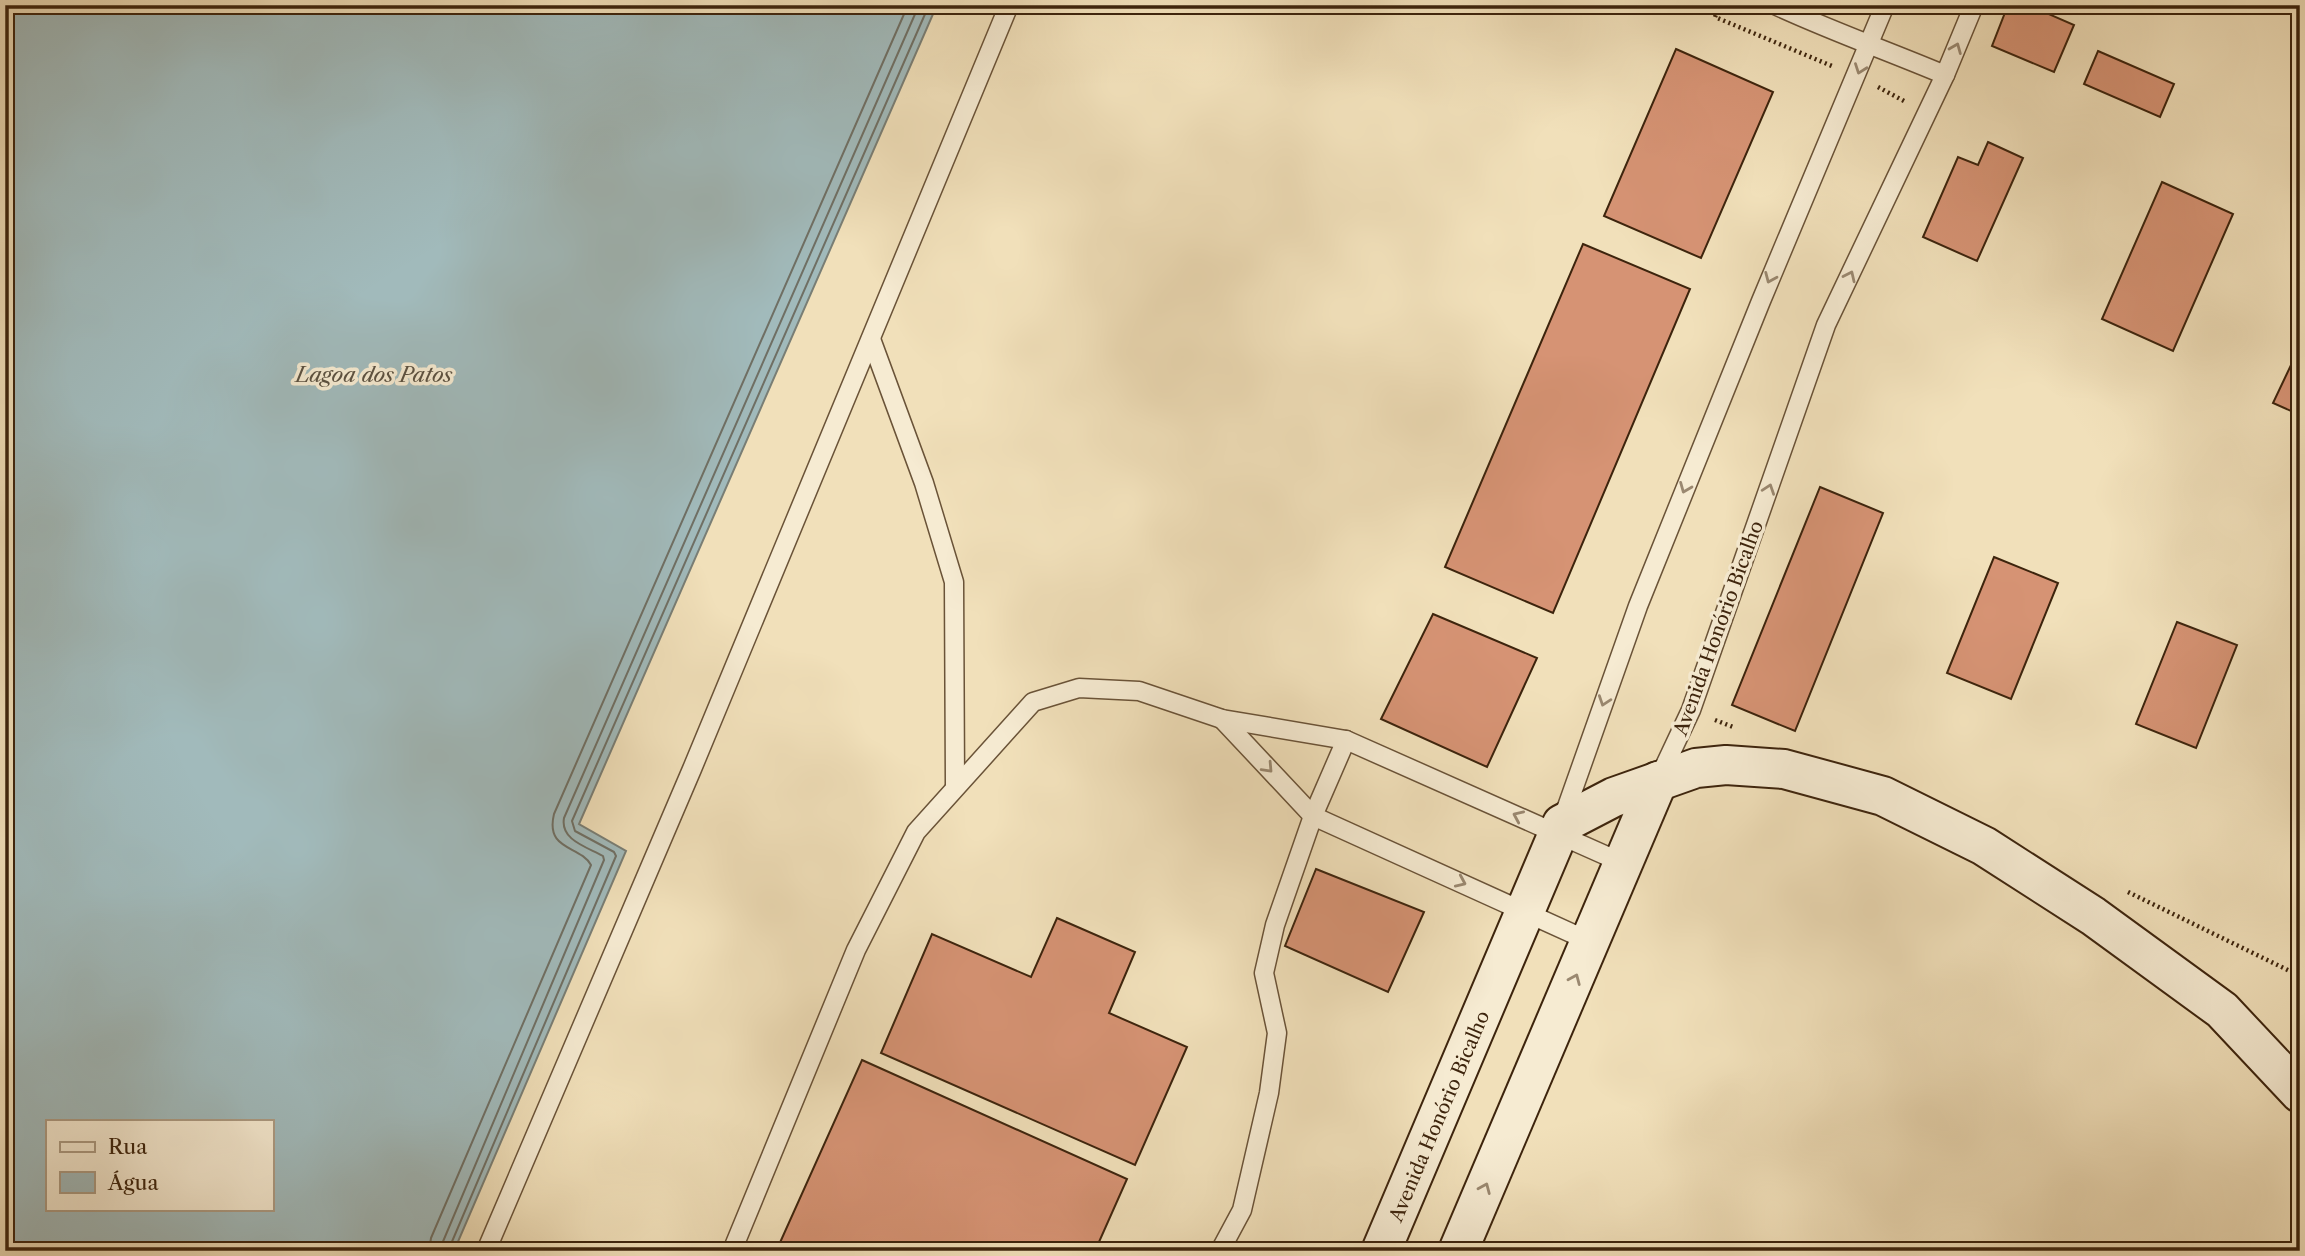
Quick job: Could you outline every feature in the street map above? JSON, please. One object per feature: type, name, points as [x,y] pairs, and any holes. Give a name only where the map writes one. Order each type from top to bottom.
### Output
[{"type":"main road","points":[[1559,829],[1614,796],[1696,768],[1737,765],[1784,769],[1884,796],[1984,846],[2093,916],[2222,1010],[2300,1093]]},
{"type":"main road","name":"Avenida Honório Bicalho","points":[[1458,1251],[1625,864],[1658,781]]},
{"type":"main road","name":"Avenida Honório Bicalho","points":[[1381,1251],[1526,913],[1559,829]]},
{"type":"lane","points":[[486,1251],[1009,5]]},
{"type":"lane","points":[[1775,5],[1829,30],[1869,43],[1945,75]]},
{"type":"lane","name":"Avenida Honório Bicalho","points":[[1559,829],[1637,606],[1760,300],[1858,76],[1885,5]]},
{"type":"lane","name":"Avenida Honório Bicalho","points":[[1658,781],[1691,710],[1826,326],[1945,75],[1974,5]]},
{"type":"lane","points":[[871,339],[924,483],[954,582],[955,785]]},
{"type":"lane","points":[[732,1251],[856,950],[916,832],[955,785],[1033,702],[1079,688],[1139,691],[1222,719],[1346,740],[1559,829],[1625,864]]},
{"type":"lane","points":[[1222,719],[1313,816],[1591,942]]},
{"type":"lane","points":[[1220,1251],[1242,1210],[1269,1093],[1277,1033],[1264,974],[1275,925],[1313,816],[1346,740]]},
{"type":"path","points":[[1720,5],[1715,17],[1858,76],[1926,114]]},
{"type":"water","name":"Lagoa dos Patos","points":[[5,5],[937,5],[579,824],[626,851],[454,1251],[5,1251]]},
{"type":"building","points":[[2008,5],[2028,5],[2074,25],[2054,72],[1992,46]]},
{"type":"building","points":[[1676,49],[1773,92],[1701,258],[1604,216]]},
{"type":"building","points":[[2098,51],[2174,84],[2160,117],[2084,84]]},
{"type":"building","points":[[1988,142],[2023,158],[1977,261],[1923,237],[1958,157],[1978,165]]},
{"type":"building","points":[[2162,182],[2233,214],[2173,351],[2102,319]]},
{"type":"building","points":[[1583,244],[1690,289],[1553,613],[1445,567]]},
{"type":"building","points":[[2300,346],[2300,415],[2273,403]]},
{"type":"building","points":[[1820,487],[1883,513],[1795,731],[1732,705]]},
{"type":"building","points":[[1994,557],[2058,583],[2011,699],[1947,673]]},
{"type":"building","points":[[1433,614],[1537,658],[1487,767],[1381,719]]},
{"type":"building","points":[[2177,622],[2237,645],[2196,748],[2136,724]]},
{"type":"building","points":[[1316,869],[1424,912],[1388,992],[1285,946]]},
{"type":"building","points":[[1057,918],[1135,952],[1109,1013],[1187,1047],[1135,1165],[881,1053],[932,934],[1031,977]]},
{"type":"building","points":[[862,1060],[1127,1179],[1095,1251],[787,1251],[778,1247]]}]
